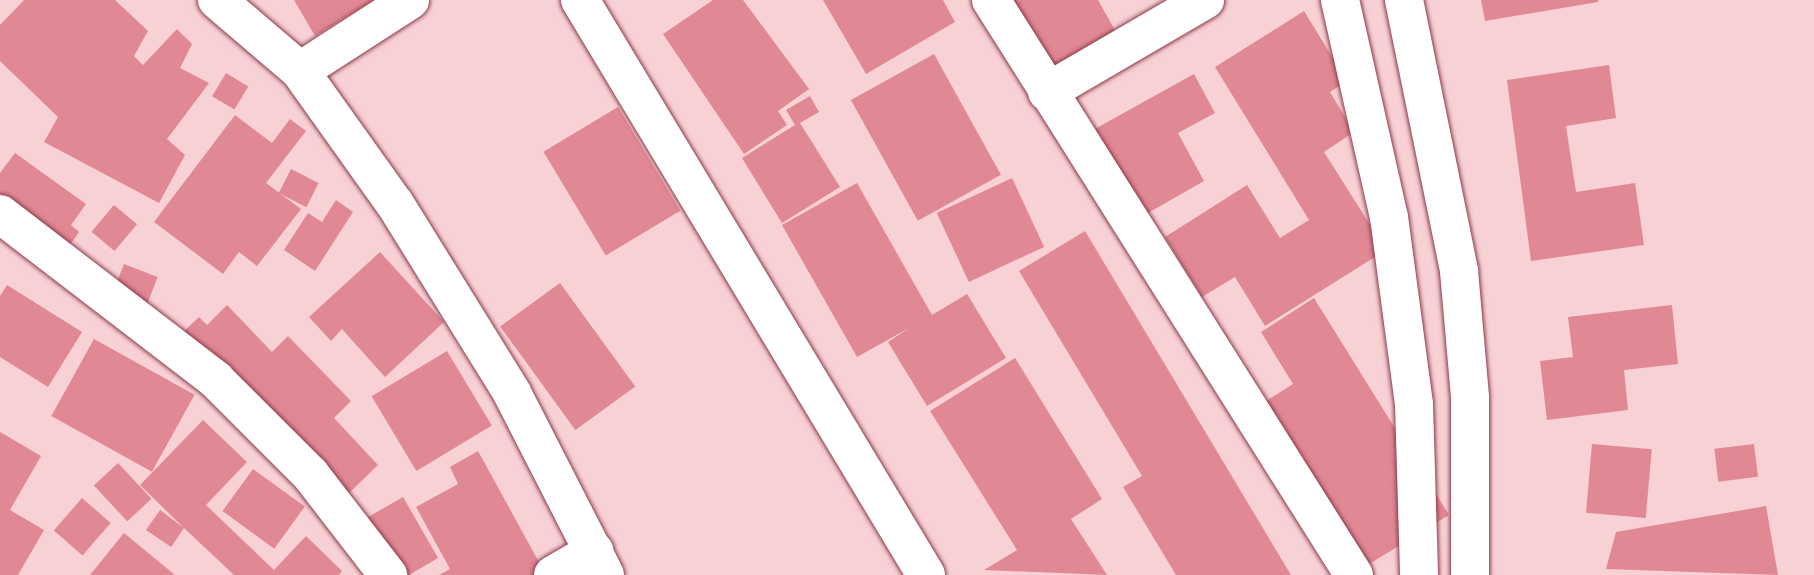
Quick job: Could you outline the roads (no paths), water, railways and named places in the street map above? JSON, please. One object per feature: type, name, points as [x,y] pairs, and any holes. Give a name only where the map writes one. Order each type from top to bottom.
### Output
[{"type":"street","points":[[217,0],[300,71],[395,204],[512,393],[599,563],[553,575]]},
{"type":"street","points":[[300,71],[410,0]]},
{"type":"street","points":[[580,0],[926,575]]},
{"type":"street","points":[[991,0],[1354,575]]},
{"type":"street","points":[[1048,92],[1205,0]]},
{"type":"street","points":[[1340,0],[1389,218],[1414,404],[1419,575]]},
{"type":"street","points":[[1404,0],[1459,271],[1469,398],[1470,575]]},
{"type":"street","points":[[0,214],[216,380],[310,474],[388,575]]}]
